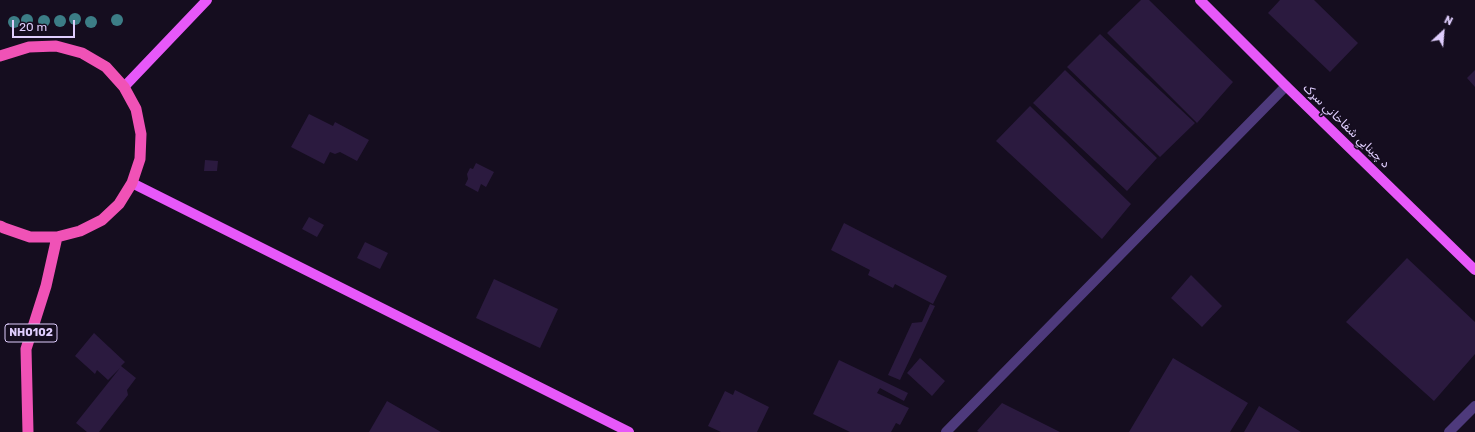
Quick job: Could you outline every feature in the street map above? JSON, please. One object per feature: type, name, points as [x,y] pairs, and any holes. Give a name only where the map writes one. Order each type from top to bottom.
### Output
[{"type":"highway","points":[[0,226],[30,236],[57,237],[80,231],[102,220],[119,204],[132,183],[140,159],[141,134],[136,109],[124,87],[106,67],[82,53],[56,46],[29,47],[1,56]]},
{"type":"highway","name":"NH0102","points":[[28,432],[26,350],[46,286],[57,237]]},
{"type":"main road","points":[[124,87],[207,0]]},
{"type":"main road","name":"د چينايي شفاخانې سړک","points":[[1200,0],[1475,270]]},
{"type":"main road","points":[[132,183],[629,432]]},
{"type":"street","points":[[946,432],[1286,86]]},
{"type":"street","points":[[1449,432],[1475,406]]},
{"type":"building","points":[[1141,0],[1149,0],[1233,82],[1197,123],[1107,33]]},
{"type":"building","points":[[1280,0],[1314,0],[1358,43],[1330,72],[1268,13]]},
{"type":"building","points":[[1100,34],[1195,123],[1160,157],[1067,67]]},
{"type":"building","points":[[1065,70],[1157,158],[1127,191],[1033,103]]},
{"type":"building","points":[[1475,70],[1475,87],[1467,78]]},
{"type":"building","points":[[1030,106],[1131,204],[1102,239],[996,141]]},
{"type":"building","points":[[309,114],[333,126],[335,122],[369,140],[357,161],[340,152],[335,154],[330,152],[324,164],[291,147]]},
{"type":"building","points":[[205,160],[218,161],[217,171],[204,171]]},
{"type":"building","points":[[476,163],[494,172],[486,187],[481,184],[478,192],[465,185],[470,168],[473,169]]},
{"type":"building","points":[[309,217],[324,225],[317,237],[302,229]]},
{"type":"building","points":[[844,223],[947,276],[933,304],[895,284],[893,288],[868,275],[870,270],[831,250]]},
{"type":"building","points":[[365,242],[388,253],[380,269],[357,258]]},
{"type":"building","points":[[1407,258],[1475,322],[1475,354],[1434,401],[1346,322]]},
{"type":"building","points":[[1191,275],[1222,306],[1202,327],[1171,298]]},
{"type":"building","points":[[494,279],[558,309],[540,348],[476,318]]},
{"type":"building","points":[[930,304],[935,306],[900,380],[888,375],[912,323],[922,322]]},
{"type":"building","points":[[94,333],[125,362],[121,366],[136,378],[127,390],[128,395],[99,432],[87,432],[76,423],[120,368],[108,380],[97,370],[95,374],[75,356]]},
{"type":"building","points":[[920,358],[945,381],[932,396],[907,373]]},
{"type":"building","points":[[1173,358],[1248,403],[1230,432],[1129,432]]},
{"type":"building","points":[[839,360],[908,393],[904,401],[880,388],[877,393],[909,408],[900,425],[896,423],[891,432],[850,432],[813,414]]},
{"type":"building","points":[[735,390],[769,407],[757,432],[721,432],[708,426],[725,391],[733,395]]},
{"type":"building","points":[[387,401],[441,432],[369,432]]},
{"type":"building","points":[[1002,403],[1060,432],[977,431]]},
{"type":"building","points":[[1259,406],[1301,432],[1244,432]]}]
